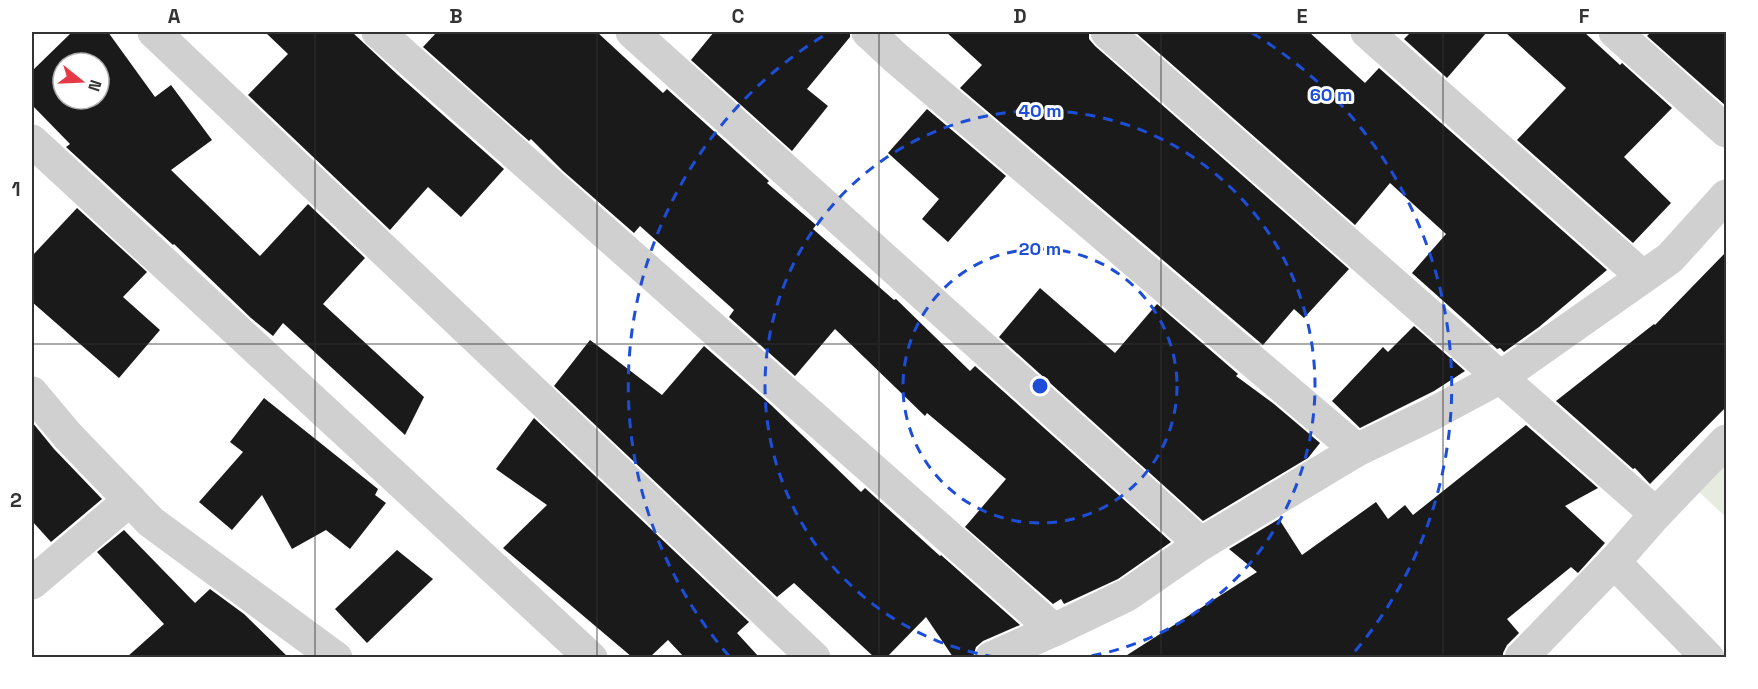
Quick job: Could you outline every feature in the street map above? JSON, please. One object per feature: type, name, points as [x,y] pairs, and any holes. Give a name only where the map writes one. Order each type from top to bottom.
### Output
[{"type":"street","points":[[154,32],[814,657]]},
{"type":"street","points":[[378,32],[1054,630]]},
{"type":"street","points":[[632,32],[1201,544]]},
{"type":"street","points":[[868,32],[1357,450]]},
{"type":"street","points":[[1107,32],[1656,514]]},
{"type":"street","points":[[1367,32],[1642,276]]},
{"type":"street","points":[[1615,32],[1726,131]]},
{"type":"street","points":[[32,141],[591,657]]},
{"type":"street","points":[[991,657],[1127,595],[1201,544],[1357,450],[1501,377],[1670,258],[1726,196]]},
{"type":"street","points":[[32,393],[68,436],[151,522],[326,655]]},
{"type":"street","points":[[1521,657],[1614,562],[1726,441]]},
{"type":"street","points":[[32,583],[130,500]]},
{"type":"street","points":[[1614,562],[1708,657]]},
{"type":"shaded area","points":[[1726,441],[1726,517],[1687,481]]},
{"type":"building","points":[[72,32],[108,32],[155,97],[171,85],[212,140],[171,170],[260,256],[308,204],[365,258],[323,304],[424,397],[405,435],[283,323],[273,336],[251,318],[174,244],[66,147],[70,144],[32,105],[32,71],[51,52],[51,111],[111,111],[111,51],[53,51]]},
{"type":"building","points":[[265,32],[352,32],[504,169],[461,217],[428,187],[390,230],[248,95],[288,54]]},
{"type":"building","points":[[437,32],[597,32],[663,93],[667,89],[769,181],[767,183],[816,225],[813,229],[894,300],[896,299],[970,371],[975,366],[1171,542],[1118,579],[1064,604],[1061,599],[1053,604],[965,527],[1006,479],[927,413],[925,416],[835,329],[795,376],[729,317],[734,310],[640,226],[634,233],[563,171],[531,139],[529,141],[423,47]]},
{"type":"building","points":[[714,32],[850,32],[850,37],[807,89],[828,106],[792,151],[691,60]]},
{"type":"building","points":[[946,32],[1089,32],[1089,39],[1095,46],[1349,269],[1304,318],[1294,309],[1263,345],[960,88],[982,65]]},
{"type":"building","points":[[1135,32],[1309,32],[1365,83],[1379,68],[1607,270],[1539,327],[1504,352],[1500,348],[1497,349],[1412,273],[1446,234],[1390,183],[1355,225]]},
{"type":"building","points":[[1411,32],[1487,32],[1447,78],[1404,39]]},
{"type":"building","points":[[1505,32],[1584,32],[1672,108],[1624,157],[1671,203],[1633,243],[1517,140],[1566,88]]},
{"type":"building","points":[[1651,32],[1726,32],[1726,106],[1647,36]]},
{"type":"building","points":[[927,109],[1006,176],[948,242],[922,219],[939,199],[888,153]]},
{"type":"building","points":[[77,208],[147,272],[123,297],[160,330],[119,378],[32,302],[32,256]]},
{"type":"building","points":[[1726,252],[1726,407],[1650,484],[1635,468],[1633,469],[1556,401],[1655,325]]},
{"type":"building","points":[[1040,288],[1115,353],[1157,304],[1238,374],[1236,376],[1274,404],[1320,443],[1308,458],[1203,521],[999,337]]},
{"type":"building","points":[[1414,326],[1465,371],[1434,391],[1360,428],[1332,401],[1383,347],[1388,352]]},
{"type":"building","points":[[590,340],[662,395],[704,346],[771,405],[861,492],[865,488],[1020,625],[983,641],[976,647],[973,657],[953,657],[926,617],[887,657],[874,657],[794,583],[777,597],[554,386]]},
{"type":"building","points":[[264,398],[378,489],[375,495],[386,503],[350,549],[326,530],[292,549],[262,495],[232,530],[199,502],[243,452],[230,442]]},
{"type":"building","points":[[534,418],[749,622],[737,633],[759,657],[684,657],[668,640],[650,657],[632,657],[503,548],[547,505],[496,469]]},
{"type":"building","points":[[32,422],[54,449],[102,499],[51,542],[32,521]]},
{"type":"building","points":[[1526,425],[1598,488],[1565,506],[1605,543],[1578,573],[1571,567],[1507,619],[1519,633],[1507,645],[1503,657],[1124,657],[1257,572],[1229,549],[1279,519],[1302,555],[1376,502],[1388,519],[1405,505],[1413,515]]},
{"type":"building","points":[[124,530],[195,603],[210,589],[244,614],[288,657],[127,657],[164,624],[97,552]]},
{"type":"building","points":[[397,550],[433,579],[367,643],[335,609]]}]
